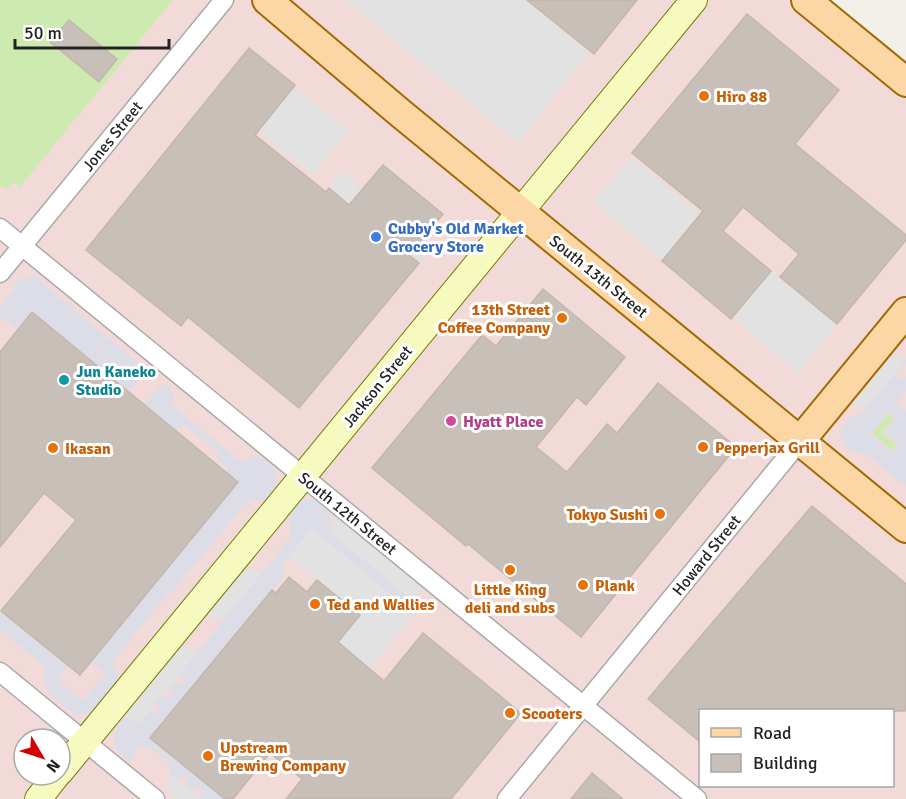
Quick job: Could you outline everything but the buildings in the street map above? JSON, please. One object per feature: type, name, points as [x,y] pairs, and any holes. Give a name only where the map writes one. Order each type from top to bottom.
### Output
[{"type":"main road","name":"South 13th Street","points":[[267,0],[390,105],[906,528]]},
{"type":"main road","points":[[806,0],[906,82]]},
{"type":"main road","name":"Howard Street","points":[[800,441],[906,312]]},
{"type":"street","name":"Jones Street","points":[[0,273],[224,0]]},
{"type":"street","name":"Jackson Street","points":[[72,757],[694,0]]},
{"type":"street","name":"South 12th Street","points":[[0,228],[697,799]]},
{"type":"street","name":"Howard Street","points":[[507,799],[800,441]]},
{"type":"street","points":[[0,672],[155,799]]},
{"type":"street","name":"Jackson Street","points":[[38,799],[48,787]]},
{"type":"shaded area","points":[[0,0],[806,0],[906,82],[906,799],[0,799]]},
{"type":"shaded area","points":[[345,0],[529,0],[590,51],[518,143]]},
{"type":"shaded area","points":[[294,87],[349,130],[313,175],[259,131]]},
{"type":"shaded area","points":[[631,157],[700,214],[662,261],[593,202]]},
{"type":"shaded area","points":[[340,171],[433,249],[419,263],[329,188]]},
{"type":"shaded area","points":[[37,270],[37,279],[45,277],[41,282],[147,370],[129,392],[32,313],[18,330],[0,316],[0,306],[16,286],[11,283],[19,282],[17,275],[22,280],[34,276]]},
{"type":"shaded area","points":[[771,271],[837,324],[797,373],[733,317]]},
{"type":"shaded area","points":[[890,356],[906,357],[906,360],[867,407],[851,405]]},
{"type":"shaded area","points":[[906,360],[906,364],[896,375],[902,380],[906,376],[906,390],[896,403],[906,411],[906,487],[866,454],[853,452],[844,445],[840,435],[842,428],[850,418],[861,414]],"holes":[[[889,412],[896,418],[884,433],[899,445],[893,452],[870,434]]]},
{"type":"shaded area","points":[[163,383],[174,392],[172,405],[240,461],[257,455],[273,467],[276,472],[276,485],[266,500],[247,501],[113,661],[118,681],[92,713],[74,715],[49,693],[43,676],[44,666],[0,630],[0,610],[68,666],[58,679],[83,701],[105,674],[91,662],[238,482],[225,472],[228,468],[216,458],[220,454],[183,424],[176,432],[142,406]]},
{"type":"shaded area","points":[[310,499],[319,502],[329,511],[333,535],[420,607],[414,614],[312,529],[280,567],[287,573],[150,738],[225,799],[201,799],[198,796],[203,791],[198,787],[193,792],[184,785],[188,779],[184,775],[179,780],[170,774],[170,764],[148,747],[139,748],[129,761],[117,751],[113,743],[115,732],[124,718],[134,720],[139,724],[150,710],[156,714],[160,709],[155,704],[162,695],[168,699],[172,694],[167,690],[174,680],[180,685],[184,679],[179,675],[291,537],[289,514],[292,509],[297,503]]},
{"type":"shaded area","points":[[334,514],[421,585],[420,607],[332,535]]},
{"type":"shaded area","points":[[312,528],[414,614],[370,668],[338,642],[360,615],[288,557]]},
{"type":"shaded area","points":[[246,569],[264,570],[224,619],[206,616]]},
{"type":"shaded area","points":[[180,648],[200,650],[141,721],[124,718]]},
{"type":"shaded area","points":[[169,775],[201,799],[175,799],[167,793]]},
{"type":"green space","points":[[0,0],[173,0],[20,187],[13,182],[6,190],[0,186]]},
{"type":"green space","points":[[889,413],[894,418],[882,433],[897,445],[892,450],[873,432]]},
{"type":"place","name":"Hiro 88","points":[[704,96]]},
{"type":"place","name":"Cubby's Old Market Grocery Store","points":[[376,237]]},
{"type":"place","name":"13th Street Coffee Company","points":[[562,318]]},
{"type":"place","name":"Jun Kaneko Studio","points":[[64,380]]},
{"type":"place","name":"Hyatt Place","points":[[451,421]]},
{"type":"place","name":"Pepperjax Grill","points":[[703,447]]},
{"type":"place","name":"Ikasan","points":[[53,448]]},
{"type":"place","name":"Tokyo Sushi","points":[[660,514]]},
{"type":"place","name":"Little King deli and subs","points":[[510,570]]},
{"type":"place","name":"Plank","points":[[583,585]]},
{"type":"place","name":"Ted and Wallies","points":[[315,604]]},
{"type":"place","name":"Scooters","points":[[510,713]]},
{"type":"place","name":"Upstream Brewing Company","points":[[208,756]]}]
